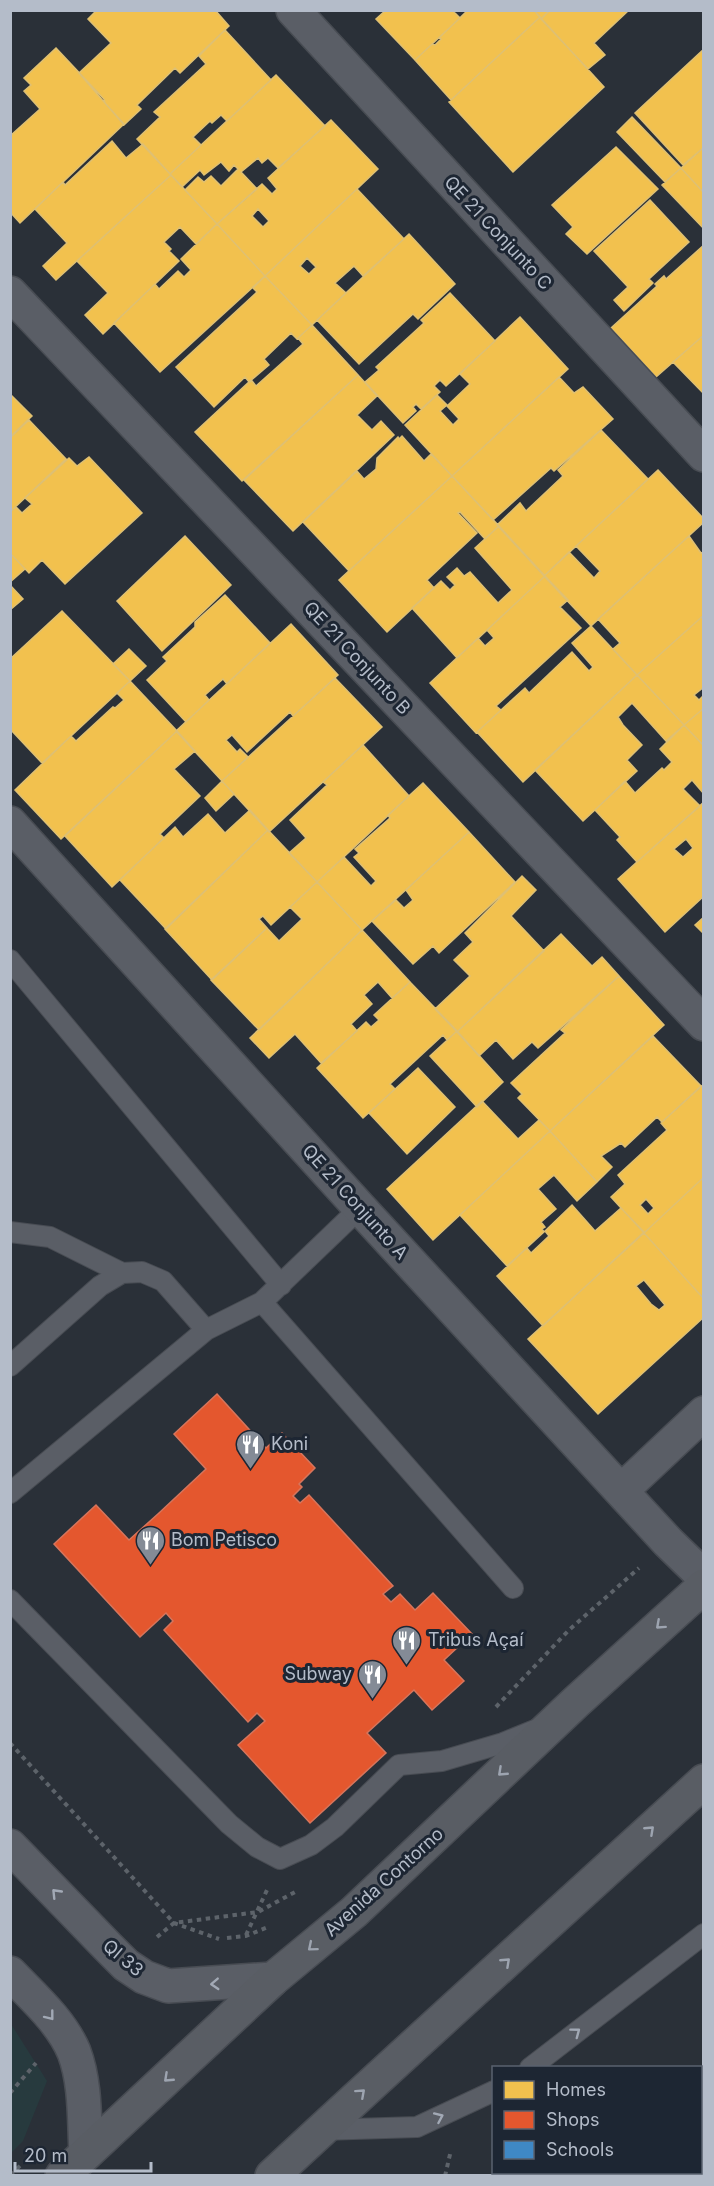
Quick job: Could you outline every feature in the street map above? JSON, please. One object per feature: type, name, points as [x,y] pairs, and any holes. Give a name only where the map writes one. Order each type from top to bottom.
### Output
[{"type":"main road","name":"Avenida Contorno","points":[[62,2175],[273,1979],[354,1912],[576,1702],[704,1586]]},
{"type":"main road","points":[[289,2169],[319,2130],[704,1781]]},
{"type":"street","name":"QE 21 Conjunto C","points":[[293,10],[704,456]]},
{"type":"street","name":"QE 21 Conjunto B","points":[[10,293],[704,1024]]},
{"type":"street","name":"QE 21 Conjunto A","points":[[10,823],[360,1208],[621,1491],[704,1577]]},
{"type":"street","points":[[621,1491],[704,1413]]},
{"type":"street","name":"QI 33","points":[[10,1846],[126,1965],[144,1977],[168,1986],[273,1979]]},
{"type":"street","points":[[10,1973],[45,2010],[64,2034],[74,2053],[82,2081],[86,2154]]},
{"type":"lane","points":[[10,960],[280,1284]]},
{"type":"lane","points":[[10,1492],[206,1330],[262,1302],[360,1208]]},
{"type":"lane","points":[[10,1232],[50,1237],[122,1273]]},
{"type":"lane","points":[[10,1366],[100,1286],[122,1273],[142,1272],[163,1281],[206,1330]]},
{"type":"lane","points":[[262,1302],[513,1588]]},
{"type":"lane","points":[[10,1600],[229,1824],[257,1847],[280,1859],[311,1845],[335,1827],[399,1765],[442,1761],[503,1743],[548,1724],[576,1702]]},
{"type":"lane","points":[[531,2066],[704,1934]]},
{"type":"lane","points":[[319,2130],[417,2127],[492,2092]]},
{"type":"path","points":[[10,1743],[174,1923],[217,1940],[246,1936],[274,1925]]},
{"type":"path","points":[[240,1983],[246,1936],[280,1859]]},
{"type":"path","points":[[10,2175],[26,2160]]},
{"type":"green space","points":[[11,2024],[47,2081],[23,2141],[11,2153]]},
{"type":"building: Homes","points":[[97,10],[215,10],[229,26],[180,73],[175,68],[137,105],[141,109],[124,125],[79,73],[111,43],[88,19]]},
{"type":"building: Homes","points":[[386,10],[456,10],[454,12],[460,18],[415,60],[376,19]]},
{"type":"building: Homes","points":[[468,10],[534,10],[540,17],[451,100],[415,60],[432,44],[435,45],[441,39],[439,38]]},
{"type":"building: Homes","points":[[534,10],[550,10],[541,19]]},
{"type":"building: Homes","points":[[550,10],[629,10],[594,43],[605,55],[588,69],[541,19]]},
{"type":"building: Homes","points":[[540,17],[604,87],[513,172],[449,102]]},
{"type":"building: Homes","points":[[225,30],[271,80],[227,121],[221,115],[212,123],[210,121],[193,137],[201,145],[170,174],[137,139],[160,117],[154,112],[206,64],[199,56]]},
{"type":"building: Homes","points":[[56,48],[124,124],[20,223],[10,212],[10,136],[40,109],[24,91],[31,85],[24,78]]},
{"type":"building: Homes","points":[[704,49],[704,147],[683,165],[635,113]]},
{"type":"building: Homes","points":[[276,75],[325,126],[278,168],[268,158],[262,163],[258,158],[241,172],[257,189],[217,224],[185,190],[198,177],[204,182],[211,176],[221,186],[238,169],[234,165],[229,171],[221,162],[204,175],[200,170],[182,187],[170,174]]},
{"type":"building: Homes","points":[[632,117],[681,168],[665,182],[617,132]]},
{"type":"building: Homes","points":[[331,120],[378,169],[265,276],[217,224],[262,184],[272,194],[277,189],[268,178]],"holes":[[[258,209],[269,221],[263,227],[252,216]]]},
{"type":"building: Homes","points":[[112,141],[126,158],[143,144],[171,175],[56,280],[43,266],[67,243],[35,209],[63,182],[65,185]]},
{"type":"building: Homes","points":[[616,147],[658,189],[587,254],[566,234],[573,227],[552,205]]},
{"type":"building: Homes","points":[[704,147],[704,193],[681,168]]},
{"type":"building: Homes","points":[[681,168],[704,193],[704,229],[662,185]]},
{"type":"building: Homes","points":[[171,175],[217,224],[196,244],[180,227],[164,242],[179,261],[103,334],[85,315],[108,293],[77,261]]},
{"type":"building: Homes","points":[[357,189],[404,239],[363,276],[354,266],[335,283],[346,293],[312,325],[265,276]],"holes":[[[307,258],[316,267],[309,274],[300,266]]]},
{"type":"building: Homes","points":[[650,200],[689,242],[649,279],[653,283],[624,311],[614,300],[628,287],[594,251]]},
{"type":"building: Homes","points":[[217,224],[265,276],[160,372],[114,323],[155,284],[159,289],[178,271],[184,277],[191,270],[181,259]]},
{"type":"building: Homes","points":[[409,234],[455,284],[418,319],[413,314],[359,364],[317,320]]},
{"type":"building: Homes","points":[[704,245],[704,335],[656,377],[611,328],[657,286],[655,284],[664,276],[666,279]]},
{"type":"building: Homes","points":[[265,276],[312,325],[297,339],[291,333],[264,359],[269,365],[249,382],[245,377],[214,407],[176,367],[257,292],[253,288]]},
{"type":"building: Homes","points":[[450,293],[495,341],[446,386],[440,380],[434,386],[440,392],[421,409],[416,404],[413,407],[416,411],[403,423],[365,382],[379,370],[376,367],[424,323],[421,320]]},
{"type":"building: Homes","points":[[520,317],[568,369],[452,476],[405,425],[437,395],[447,405],[440,411],[453,425],[459,419],[447,406],[470,384],[460,374]]},
{"type":"building: Homes","points":[[312,325],[358,375],[242,481],[195,432],[249,382],[252,381],[256,386],[303,344],[298,338]]},
{"type":"building: Homes","points":[[704,335],[704,394],[673,362]]},
{"type":"building: Homes","points":[[358,375],[377,396],[357,415],[372,430],[381,421],[394,435],[293,531],[244,480]]},
{"type":"building: Homes","points":[[559,377],[574,393],[583,387],[613,419],[554,471],[551,468],[493,520],[452,476]]},
{"type":"building: Homes","points":[[10,394],[32,416],[10,437]]},
{"type":"building: Homes","points":[[29,420],[66,459],[10,512],[10,438]]},
{"type":"building: Homes","points":[[601,430],[648,479],[544,576],[497,525],[520,503],[526,511],[563,476],[558,470]]},
{"type":"building: Homes","points":[[402,436],[424,461],[431,454],[452,476],[349,571],[303,522],[357,471],[364,479],[376,469],[377,458],[398,437],[399,439]]},
{"type":"building: Homes","points":[[89,457],[142,513],[65,584],[42,560],[29,573],[10,553],[10,512],[16,507],[22,513],[32,504],[25,498],[69,458],[77,466]]},
{"type":"building: Homes","points":[[658,470],[704,519],[704,522],[591,626],[544,576],[569,552],[594,578],[600,571],[576,546]]},
{"type":"building: Homes","points":[[452,476],[499,526],[485,539],[460,512],[458,513],[477,533],[427,580],[434,588],[387,632],[339,580]]},
{"type":"building: Homes","points":[[499,526],[545,576],[457,658],[412,608],[441,581],[450,590],[455,585],[447,577],[457,568],[464,576],[470,572],[498,603],[512,590],[475,548]]},
{"type":"building: Homes","points":[[185,536],[231,585],[162,651],[117,601]]},
{"type":"building: Homes","points":[[689,536],[701,553],[704,552],[704,615],[637,675],[613,649],[620,643],[598,619]]},
{"type":"building: Homes","points":[[10,553],[25,569],[10,582]]},
{"type":"building: Homes","points":[[545,576],[568,600],[560,607],[581,628],[496,706],[501,710],[476,733],[430,683],[478,638],[485,646],[494,638],[487,630]]},
{"type":"building: Homes","points":[[10,585],[23,599],[10,610]]},
{"type":"building: Homes","points":[[225,595],[270,643],[227,684],[223,679],[205,695],[209,700],[186,722],[147,680],[167,661],[163,657],[195,627],[195,622]]},
{"type":"building: Homes","points":[[62,611],[130,681],[42,763],[10,729],[10,659]]},
{"type":"building: Homes","points":[[704,615],[704,687],[694,695],[699,700],[704,695],[704,708],[684,725],[637,675]]},
{"type":"building: Homes","points":[[291,624],[338,675],[293,716],[290,712],[247,752],[232,735],[226,740],[237,752],[240,749],[248,757],[222,781],[176,731]]},
{"type":"building: Homes","points":[[591,626],[637,675],[523,782],[477,732],[525,688],[529,693],[572,652],[589,671],[593,667],[572,643]]},
{"type":"building: Homes","points":[[129,649],[146,666],[130,681],[113,664]]},
{"type":"building: Homes","points":[[637,675],[684,725],[666,741],[632,703],[618,717],[642,745],[627,760],[637,771],[583,821],[535,770]]},
{"type":"building: Homes","points":[[335,678],[382,727],[269,832],[222,781]]},
{"type":"building: Homes","points":[[130,681],[177,731],[61,839],[15,790],[71,736],[76,741],[113,707],[115,708],[124,700],[117,693]]},
{"type":"building: Homes","points":[[704,708],[704,746],[684,725]]},
{"type":"building: Homes","points":[[684,725],[704,746],[704,794],[692,780],[683,789],[700,806],[637,862],[617,840],[620,837],[595,810],[625,781],[635,793],[662,768],[664,770],[672,762],[660,749]]},
{"type":"building: Homes","points":[[177,731],[195,751],[174,769],[200,796],[160,834],[164,838],[112,887],[65,836]]},
{"type":"building: Homes","points":[[363,745],[409,796],[317,882],[289,853],[306,838],[290,820],[327,785],[323,782]]},
{"type":"building: Homes","points":[[222,781],[234,794],[216,811],[205,798]]},
{"type":"building: Homes","points":[[423,783],[469,832],[362,930],[317,882],[344,857],[371,886],[376,881],[354,857],[359,853],[355,849],[390,818],[388,815]]},
{"type":"building: Homes","points":[[704,802],[704,896],[665,932],[618,879]],"holes":[[[686,839],[693,848],[683,857],[674,849]]]},
{"type":"building: Homes","points":[[250,810],[268,830],[166,929],[120,880],[175,827],[183,837],[208,814],[225,833]]},
{"type":"building: Homes","points":[[268,830],[317,882],[271,925],[263,916],[259,919],[267,928],[212,980],[165,929]]},
{"type":"building: Homes","points":[[469,832],[515,882],[439,953],[433,946],[413,964],[372,921],[396,900],[404,908],[413,900],[406,890]]},
{"type":"building: Homes","points":[[522,876],[536,890],[511,916],[544,951],[457,1032],[435,1009],[470,976],[454,960],[473,942],[465,933]]},
{"type":"building: Homes","points":[[317,882],[362,930],[259,1030],[211,980],[267,928],[279,941],[302,919],[290,907]]},
{"type":"building: Homes","points":[[704,917],[704,934],[695,925]]},
{"type":"building: Homes","points":[[362,930],[410,982],[392,998],[378,982],[364,995],[372,1004],[351,1024],[357,1031],[321,1063],[295,1034],[269,1058],[250,1038]]},
{"type":"building: Homes","points":[[561,934],[592,966],[602,957],[619,976],[538,1048],[532,1042],[513,1059],[496,1040],[479,1056],[457,1032]]},
{"type":"building: Homes","points":[[619,976],[664,1025],[550,1131],[518,1098],[522,1094],[511,1083],[565,1033],[561,1030]]},
{"type":"building: Homes","points":[[410,982],[457,1031],[447,1040],[443,1035],[390,1084],[395,1089],[363,1118],[317,1068],[366,1022],[371,1027],[379,1020],[374,1015]]},
{"type":"building: Homes","points":[[457,1031],[503,1082],[477,1107],[430,1056]]},
{"type":"building: Homes","points":[[653,1036],[701,1086],[662,1122],[657,1117],[625,1147],[621,1143],[601,1156],[612,1167],[597,1182],[550,1131]]},
{"type":"building: Homes","points":[[418,1068],[455,1107],[407,1154],[369,1113]]},
{"type":"building: Homes","points":[[704,1084],[704,1177],[644,1233],[611,1197],[625,1184],[618,1175],[667,1130],[661,1123]],"holes":[[[646,1199],[654,1208],[648,1214],[640,1205]]]},
{"type":"building: Homes","points":[[482,1101],[518,1139],[539,1120],[550,1131],[433,1240],[387,1189]]},
{"type":"building: Homes","points":[[550,1131],[597,1182],[577,1201],[554,1175],[538,1189],[556,1209],[541,1222],[545,1227],[542,1229],[544,1232],[507,1266],[460,1215]]},
{"type":"building: Homes","points":[[704,1177],[704,1299],[644,1233]]},
{"type":"building: Homes","points":[[572,1205],[595,1231],[621,1208],[644,1232],[543,1326],[497,1276],[527,1248],[531,1253],[549,1236],[545,1231]]},
{"type":"building: Homes","points":[[644,1233],[704,1299],[704,1317],[598,1414],[528,1339]],"holes":[[[644,1280],[665,1305],[659,1310],[636,1286]]]},
{"type":"building: Shops","points":[[217,1394],[266,1448],[282,1433],[315,1468],[299,1484],[302,1487],[293,1496],[300,1503],[309,1495],[393,1586],[383,1594],[391,1602],[400,1594],[415,1610],[433,1593],[472,1634],[444,1660],[464,1681],[432,1710],[414,1690],[367,1733],[386,1753],[310,1823],[238,1745],[265,1721],[257,1713],[248,1722],[164,1630],[173,1621],[166,1613],[140,1637],[54,1544],[96,1505],[129,1540],[159,1513],[206,1469],[174,1434]]},
{"type":"building: Schools","points":[[534,2174],[658,2174],[659,2176],[532,2176]]},
{"type":"place","name":"Koni","points":[[250,1470]]},
{"type":"place","name":"Bom Petisco","points":[[150,1566]]},
{"type":"place","name":"Tribus Açaí","points":[[407,1666]]},
{"type":"place","name":"Subway","points":[[373,1700]]}]
